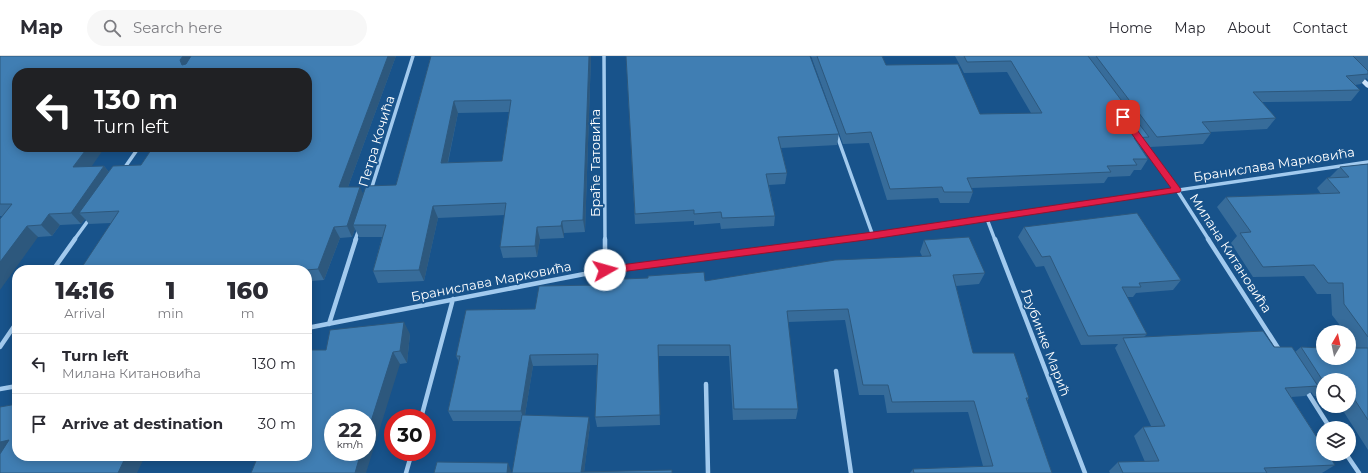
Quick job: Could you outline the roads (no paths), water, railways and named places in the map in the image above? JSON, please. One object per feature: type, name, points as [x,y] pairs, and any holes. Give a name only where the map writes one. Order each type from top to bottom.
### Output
[{"type":"street","name":"Петра Кочића","points":[[369,197],[413,56]]},
{"type":"street","name":"Браће Татовића","points":[[604,56],[605,270]]},
{"type":"street","points":[[1353,71],[1368,86]]},
{"type":"street","points":[[836,131],[873,236]]},
{"type":"street","name":"Милана Китановића","points":[[1140,139],[1177,190],[1283,355]]},
{"type":"street","points":[[121,173],[136,152]]},
{"type":"street","name":"Бранислава Марковића","points":[[312,327],[605,270],[873,236],[1368,162]]},
{"type":"street","points":[[57,265],[94,212]]},
{"type":"street","name":"Љубинке Марић","points":[[987,219],[1084,473]]},
{"type":"street","points":[[329,324],[360,227]]},
{"type":"street","points":[[423,409],[453,299]]},
{"type":"street","points":[[0,347],[12,329]]},
{"type":"street","points":[[836,371],[851,473]]},
{"type":"street","points":[[706,384],[708,473]]},
{"type":"street","points":[[0,389],[12,387]]},
{"type":"street","points":[[1304,388],[1325,421]]},
{"type":"street","points":[[406,473],[409,461]]},
{"type":"street","points":[[1350,461],[1358,473]]}]
